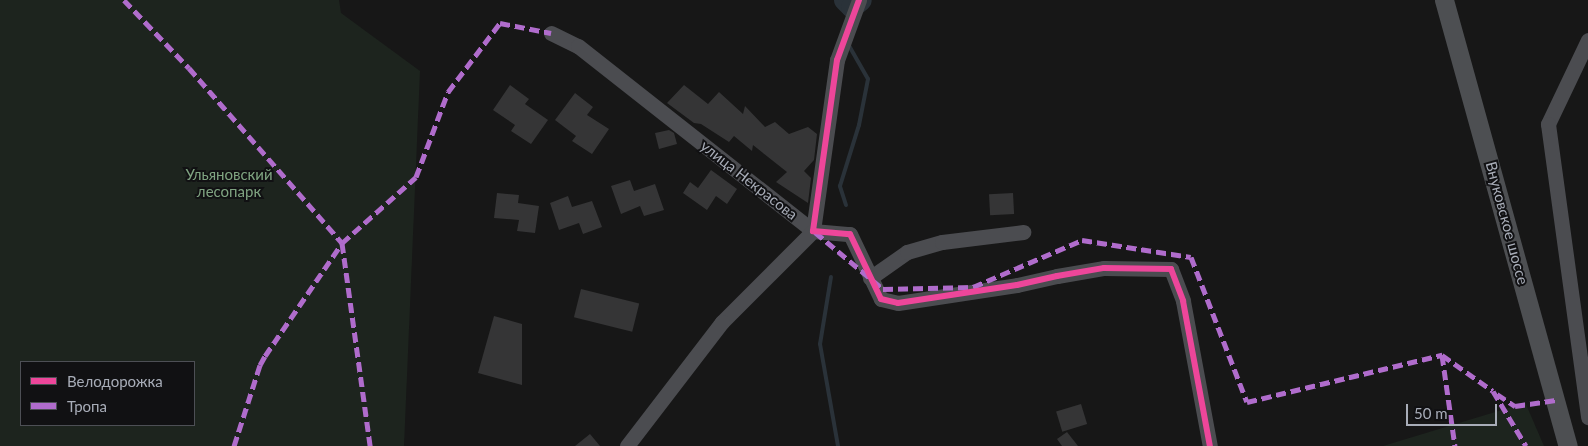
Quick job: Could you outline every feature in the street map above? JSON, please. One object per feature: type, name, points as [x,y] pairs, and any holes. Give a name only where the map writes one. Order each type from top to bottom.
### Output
[{"type":"main road","name":"Внуковское шоссе","points":[[1444,0],[1568,446]]},
{"type":"street","points":[[859,0],[837,60],[813,231],[850,234],[881,299],[898,303],[1017,286],[1056,276],[1104,268],[1171,269],[1183,301],[1210,446]]},
{"type":"street","name":"улица Некрасова","points":[[551,33],[578,46],[813,231],[722,322],[627,446]]},
{"type":"street","points":[[1588,40],[1548,124],[1588,417]]},
{"type":"street","points":[[870,278],[907,252],[942,242],[1023,232]]},
{"type":"green space","name":"Ульяновский лесопарк","points":[[0,0],[339,0],[341,13],[420,71],[404,446],[0,446]]},
{"type":"green space","points":[[1525,402],[1544,446],[1383,446],[1515,406]]},
{"type":"building","points":[[510,85],[529,99],[525,104],[548,120],[531,144],[511,131],[515,125],[493,110]]},
{"type":"building","points":[[684,85],[708,104],[719,92],[743,114],[745,106],[765,127],[775,122],[789,134],[808,127],[817,134],[814,160],[804,171],[811,178],[808,203],[776,182],[787,172],[753,145],[752,151],[734,136],[729,142],[701,124],[694,123],[667,103]]},
{"type":"building","points":[[575,93],[593,107],[587,115],[609,129],[592,154],[572,141],[576,136],[555,120]]},
{"type":"building","points":[[669,130],[674,133],[677,144],[659,149],[655,133]]},
{"type":"building","points":[[711,170],[737,189],[727,204],[716,196],[707,210],[683,193],[690,182],[698,188]]},
{"type":"building","points":[[630,180],[634,191],[655,184],[664,210],[644,216],[640,206],[621,214],[611,186]]},
{"type":"building","points":[[497,193],[519,195],[518,203],[539,206],[535,233],[517,231],[519,220],[494,218]]},
{"type":"building","points":[[1013,193],[1014,214],[990,215],[989,194]]},
{"type":"building","points":[[568,196],[572,207],[592,201],[602,227],[583,234],[579,223],[559,230],[550,203]]},
{"type":"building","points":[[581,289],[639,304],[632,332],[574,317]]},
{"type":"building","points":[[494,316],[522,324],[522,385],[478,373]]},
{"type":"building","points":[[1081,404],[1087,424],[1062,432],[1056,412]]},
{"type":"building","points":[[1067,432],[1078,446],[1062,446],[1057,439]]},
{"type":"building","points":[[590,434],[600,446],[575,446]]},
{"type":"waterway","points":[[845,0],[852,7],[861,0]]},
{"type":"waterway","points":[[846,205],[840,186],[859,125],[868,79],[848,44]]},
{"type":"waterway","points":[[831,277],[820,344],[838,446]]},
{"type":"marked path","points":[[124,0],[189,68],[342,243],[370,446]]},
{"type":"marked path","points":[[234,446],[260,365],[265,356],[342,243],[416,177],[448,92],[500,23],[551,33]]},
{"type":"marked path","points":[[815,232],[883,289],[973,287],[1082,240],[1191,257],[1247,402],[1442,355],[1493,391],[1526,446]]},
{"type":"marked path","points":[[1442,355],[1455,446]]},
{"type":"marked path","points":[[1497,394],[1515,406],[1556,400]]},
{"type":"cycle path","points":[[859,0],[837,60],[813,231],[850,234],[881,299],[898,303],[1017,285],[1104,268],[1171,269],[1183,301],[1210,446]]}]
